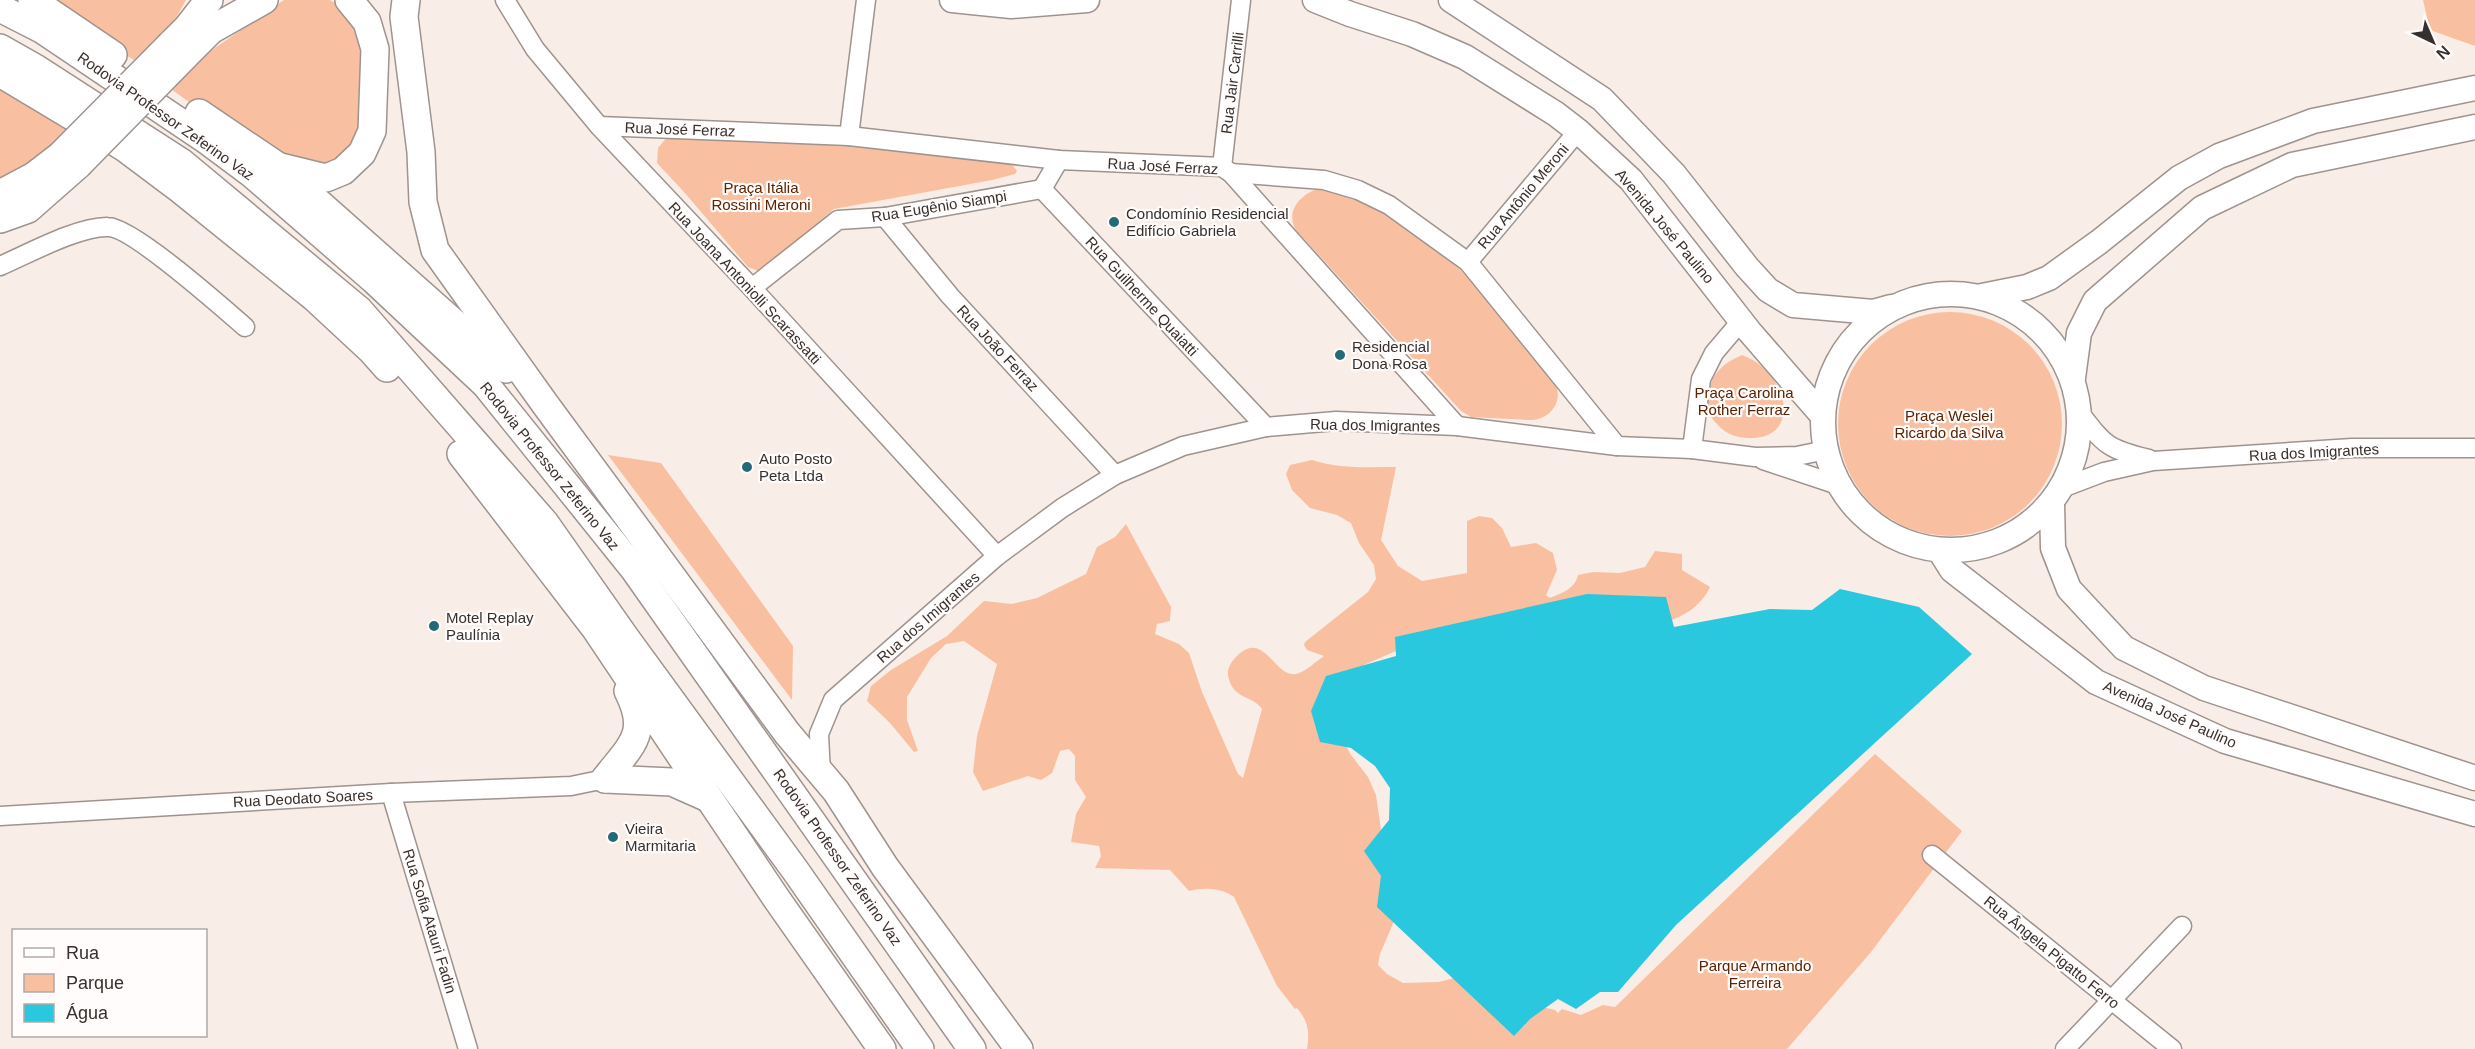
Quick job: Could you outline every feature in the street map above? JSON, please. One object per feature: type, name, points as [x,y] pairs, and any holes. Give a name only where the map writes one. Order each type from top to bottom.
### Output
[{"type":"highway","points":[[0,219],[28,209],[69,160],[188,40],[209,0]]},
{"type":"highway","points":[[188,40],[264,0]]},
{"type":"highway","points":[[276,165],[326,178],[343,171],[362,153],[372,131],[375,49],[367,22],[349,0]]},
{"type":"highway","points":[[406,0],[404,17],[421,152],[423,202],[435,250],[545,404],[788,733],[836,790],[885,867],[1019,1049]]},
{"type":"highway","points":[[36,2],[276,165],[545,404]]},
{"type":"highway","name":"Rodovia Professor Zeferino Vaz","points":[[0,8],[43,30],[205,139],[252,174],[374,279],[486,385],[634,569],[972,1049]]},
{"type":"highway","name":"Rodovia Professor Zeferino Vaz","points":[[0,48],[37,69],[182,162],[359,310],[545,523],[632,647],[795,870],[920,1049]]},
{"type":"highway","points":[[0,73],[125,148],[163,176],[315,298],[371,350],[493,492],[595,628],[708,798],[882,1049]]},
{"type":"highway","points":[[0,194],[69,160]]},
{"type":"highway","points":[[595,628],[638,710],[638,734],[605,779]]},
{"type":"highway","points":[[605,779],[672,782],[708,798]]},
{"type":"main road","points":[[188,40],[217,0]]},
{"type":"main road","points":[[188,40],[244,0]]},
{"type":"main road","points":[[952,0],[1011,6],[1087,0]]},
{"type":"main road","name":"Avenida José Paulino","points":[[1315,0],[1412,34],[1465,57],[1556,114],[1578,131],[1630,180],[1742,320],[1822,415]]},
{"type":"main road","points":[[1451,0],[1602,99],[1674,174],[1747,267],[1768,290],[1793,305],[1873,312],[1940,293],[1982,296],[2049,278],[2099,242],[2179,178],[2219,156],[2313,121],[2475,88]]},
{"type":"main road","points":[[2073,378],[2079,333],[2095,301],[2202,208],[2292,165],[2475,127]]},
{"type":"main road","points":[[1898,304],[1860,331],[1833,369],[1822,415],[1822,432],[1838,485],[1848,500],[1874,526],[1899,541],[1940,551],[1984,547],[2006,539],[2031,524],[2057,495],[2077,452],[2080,413],[2073,378],[2059,350],[2038,326],[2012,308],[1982,296]]},
{"type":"main road","points":[[2057,495],[2053,548],[2069,589],[2124,648],[2204,688],[2475,778]]},
{"type":"main road","name":"Avenida José Paulino","points":[[1940,551],[1952,570],[2096,682],[2225,741],[2475,814]]},
{"type":"main road","points":[[2328,771],[2340,757],[2344,735]]},
{"type":"main road","points":[[2354,778],[2358,756],[2366,743]]},
{"type":"street","name":"Rua Joana Antoniolli Scarassatti","points":[[505,0],[535,49],[599,126],[752,288],[997,556]]},
{"type":"street","points":[[849,136],[866,0]]},
{"type":"street","name":"Rua Jair Carrilli","points":[[1227,170],[1242,0]]},
{"type":"street","name":"Rua José Ferraz","points":[[599,126],[849,136],[1059,160],[1227,170],[1324,180],[1358,190],[1389,205],[1468,262],[1617,446]]},
{"type":"street","name":"Rua Antônio Meroni","points":[[1468,262],[1578,131]]},
{"type":"street","points":[[1042,189],[1059,160]]},
{"type":"street","points":[[1227,170],[1456,426]]},
{"type":"street","name":"Rua Eugênio Siampi","points":[[752,288],[838,219],[885,217],[1042,189]]},
{"type":"street","name":"Rua Guilherme Quaiatti","points":[[1042,189],[1266,427]]},
{"type":"street","name":"Rua João Ferraz","points":[[885,217],[950,296],[1115,475]]},
{"type":"street","points":[[0,266],[92,227],[111,226],[126,232],[149,249],[245,327]]},
{"type":"street","points":[[1692,449],[1701,379],[1714,353],[1742,320]]},
{"type":"street","name":"Rua dos Imigrantes","points":[[2080,413],[2098,437],[2116,451],[2153,460]]},
{"type":"street","name":"Rua dos Imigrantes","points":[[821,774],[819,734],[833,700],[997,556],[1062,508],[1115,475],[1183,446],[1266,427],[1336,421],[1456,426],[1617,446],[1692,449],[1755,457],[1797,456],[1826,450]]},
{"type":"street","name":"Rua dos Imigrantes","points":[[2057,495],[2104,472],[2153,460],[2352,448],[2475,448]]},
{"type":"street","name":"Rua dos Imigrantes","points":[[1755,457],[1838,485]]},
{"type":"street","name":"Rua Deodato Soares","points":[[0,816],[391,793],[571,786],[605,779]]},
{"type":"street","name":"Rua Sofia Atauri Fadin","points":[[391,793],[468,1049]]},
{"type":"street","name":"Rua Ângela Pigatto Ferro","points":[[1932,855],[2172,1049]]},
{"type":"street","points":[[2064,1049],[2182,926]]},
{"type":"green space","points":[[44,0],[186,0],[172,25],[134,60],[47,5]]},
{"type":"green space","points":[[284,0],[330,0],[343,8],[362,32],[364,119],[356,140],[341,158],[321,168],[271,161],[171,89],[209,52]]},
{"type":"green space","points":[[2423,0],[2475,0],[2475,46],[2430,30]]},
{"type":"green space","points":[[0,89],[68,131],[56,146],[0,186]]},
{"type":"green space","name":"Praça Itália Rossini Meroni","points":[[668,136],[861,143],[1010,162],[1017,171],[1015,174],[992,180],[834,209],[758,271],[748,267],[657,163],[658,148]]},
{"type":"green space","points":[[1318,189],[1360,202],[1401,223],[1440,252],[1469,278],[1552,377],[1558,393],[1556,405],[1552,410],[1543,417],[1531,420],[1471,417],[1461,411],[1296,230],[1292,217],[1293,210],[1300,199]]},
{"type":"green space","name":"Praça Weslei Ricardo da Silva","points":[[1939,312],[1961,312],[1993,320],[2003,325],[2021,337],[2037,353],[2054,381],[2060,402],[2062,424],[2060,446],[2054,467],[2037,495],[2021,511],[1993,528],[1961,536],[1939,536],[1907,528],[1897,523],[1879,511],[1863,495],[1846,467],[1838,435],[1838,413],[1846,381],[1851,371],[1863,353],[1879,337],[1907,320]]},
{"type":"green space","name":"Praça Carolina Rother Ferraz","points":[[1742,355],[1766,370],[1781,394],[1784,413],[1782,421],[1771,433],[1762,437],[1745,438],[1730,434],[1718,426],[1706,409],[1709,390],[1719,370]]},
{"type":"green space","points":[[608,455],[661,463],[793,646],[792,700]]},
{"type":"green space","name":"Parque Armando Ferreira","points":[[1312,460],[1343,466],[1396,467],[1381,540],[1398,566],[1422,581],[1467,573],[1467,521],[1479,516],[1492,518],[1502,528],[1511,547],[1536,543],[1553,553],[1557,570],[1546,595],[1550,598],[1571,587],[1578,575],[1593,572],[1620,573],[1645,567],[1655,551],[1682,554],[1682,570],[1710,587],[1694,607],[1672,620],[1435,634],[1343,674],[1326,710],[1351,755],[1368,777],[1376,795],[1394,921],[1380,954],[1378,965],[1387,974],[1403,983],[1439,982],[1462,976],[1529,1004],[1555,1010],[1558,1013],[1562,1009],[1581,1015],[1603,1005],[1615,1007],[1875,754],[1962,831],[1871,952],[1787,1049],[1307,1049],[1308,1032],[1304,1017],[1277,986],[1234,897],[1212,889],[1189,891],[1170,870],[1095,868],[1101,856],[1099,846],[1071,842],[1076,814],[1086,797],[1075,780],[1075,756],[1069,749],[1060,751],[1052,773],[1041,780],[1028,776],[983,791],[973,772],[977,736],[997,664],[964,641],[946,644],[931,658],[907,697],[907,720],[918,751],[914,752],[890,723],[867,701],[871,686],[891,670],[947,636],[984,601],[1012,604],[1037,598],[1086,574],[1097,547],[1115,537],[1126,524],[1171,607],[1170,621],[1157,624],[1155,634],[1179,644],[1189,653],[1202,692],[1238,774],[1243,778],[1262,709],[1236,692],[1232,686],[1228,672],[1232,662],[1247,649],[1255,648],[1289,673],[1296,674],[1303,671],[1324,656],[1307,650],[1305,642],[1368,592],[1376,579],[1374,565],[1359,543],[1351,523],[1337,515],[1310,508],[1292,490],[1286,474],[1290,465]]},
{"type":"water","points":[[1840,589],[1919,607],[1972,654],[1676,925],[1618,992],[1600,992],[1576,1009],[1558,999],[1530,1019],[1514,1036],[1377,907],[1381,876],[1364,851],[1389,820],[1390,788],[1375,766],[1351,748],[1320,742],[1311,711],[1326,676],[1396,656],[1395,637],[1587,594],[1666,597],[1674,627],[1770,609],[1812,610]]},
{"type":"place","name":"Condomínio Residencial Edifício Gabriela","points":[[1114,222]]},
{"type":"place","name":"Residencial Dona Rosa","points":[[1340,355]]},
{"type":"place","name":"Auto Posto Peta Ltda","points":[[747,467]]},
{"type":"place","name":"Motel Replay Paulínia","points":[[434,626]]},
{"type":"place","name":"Vieira Marmitaria","points":[[613,837]]}]
